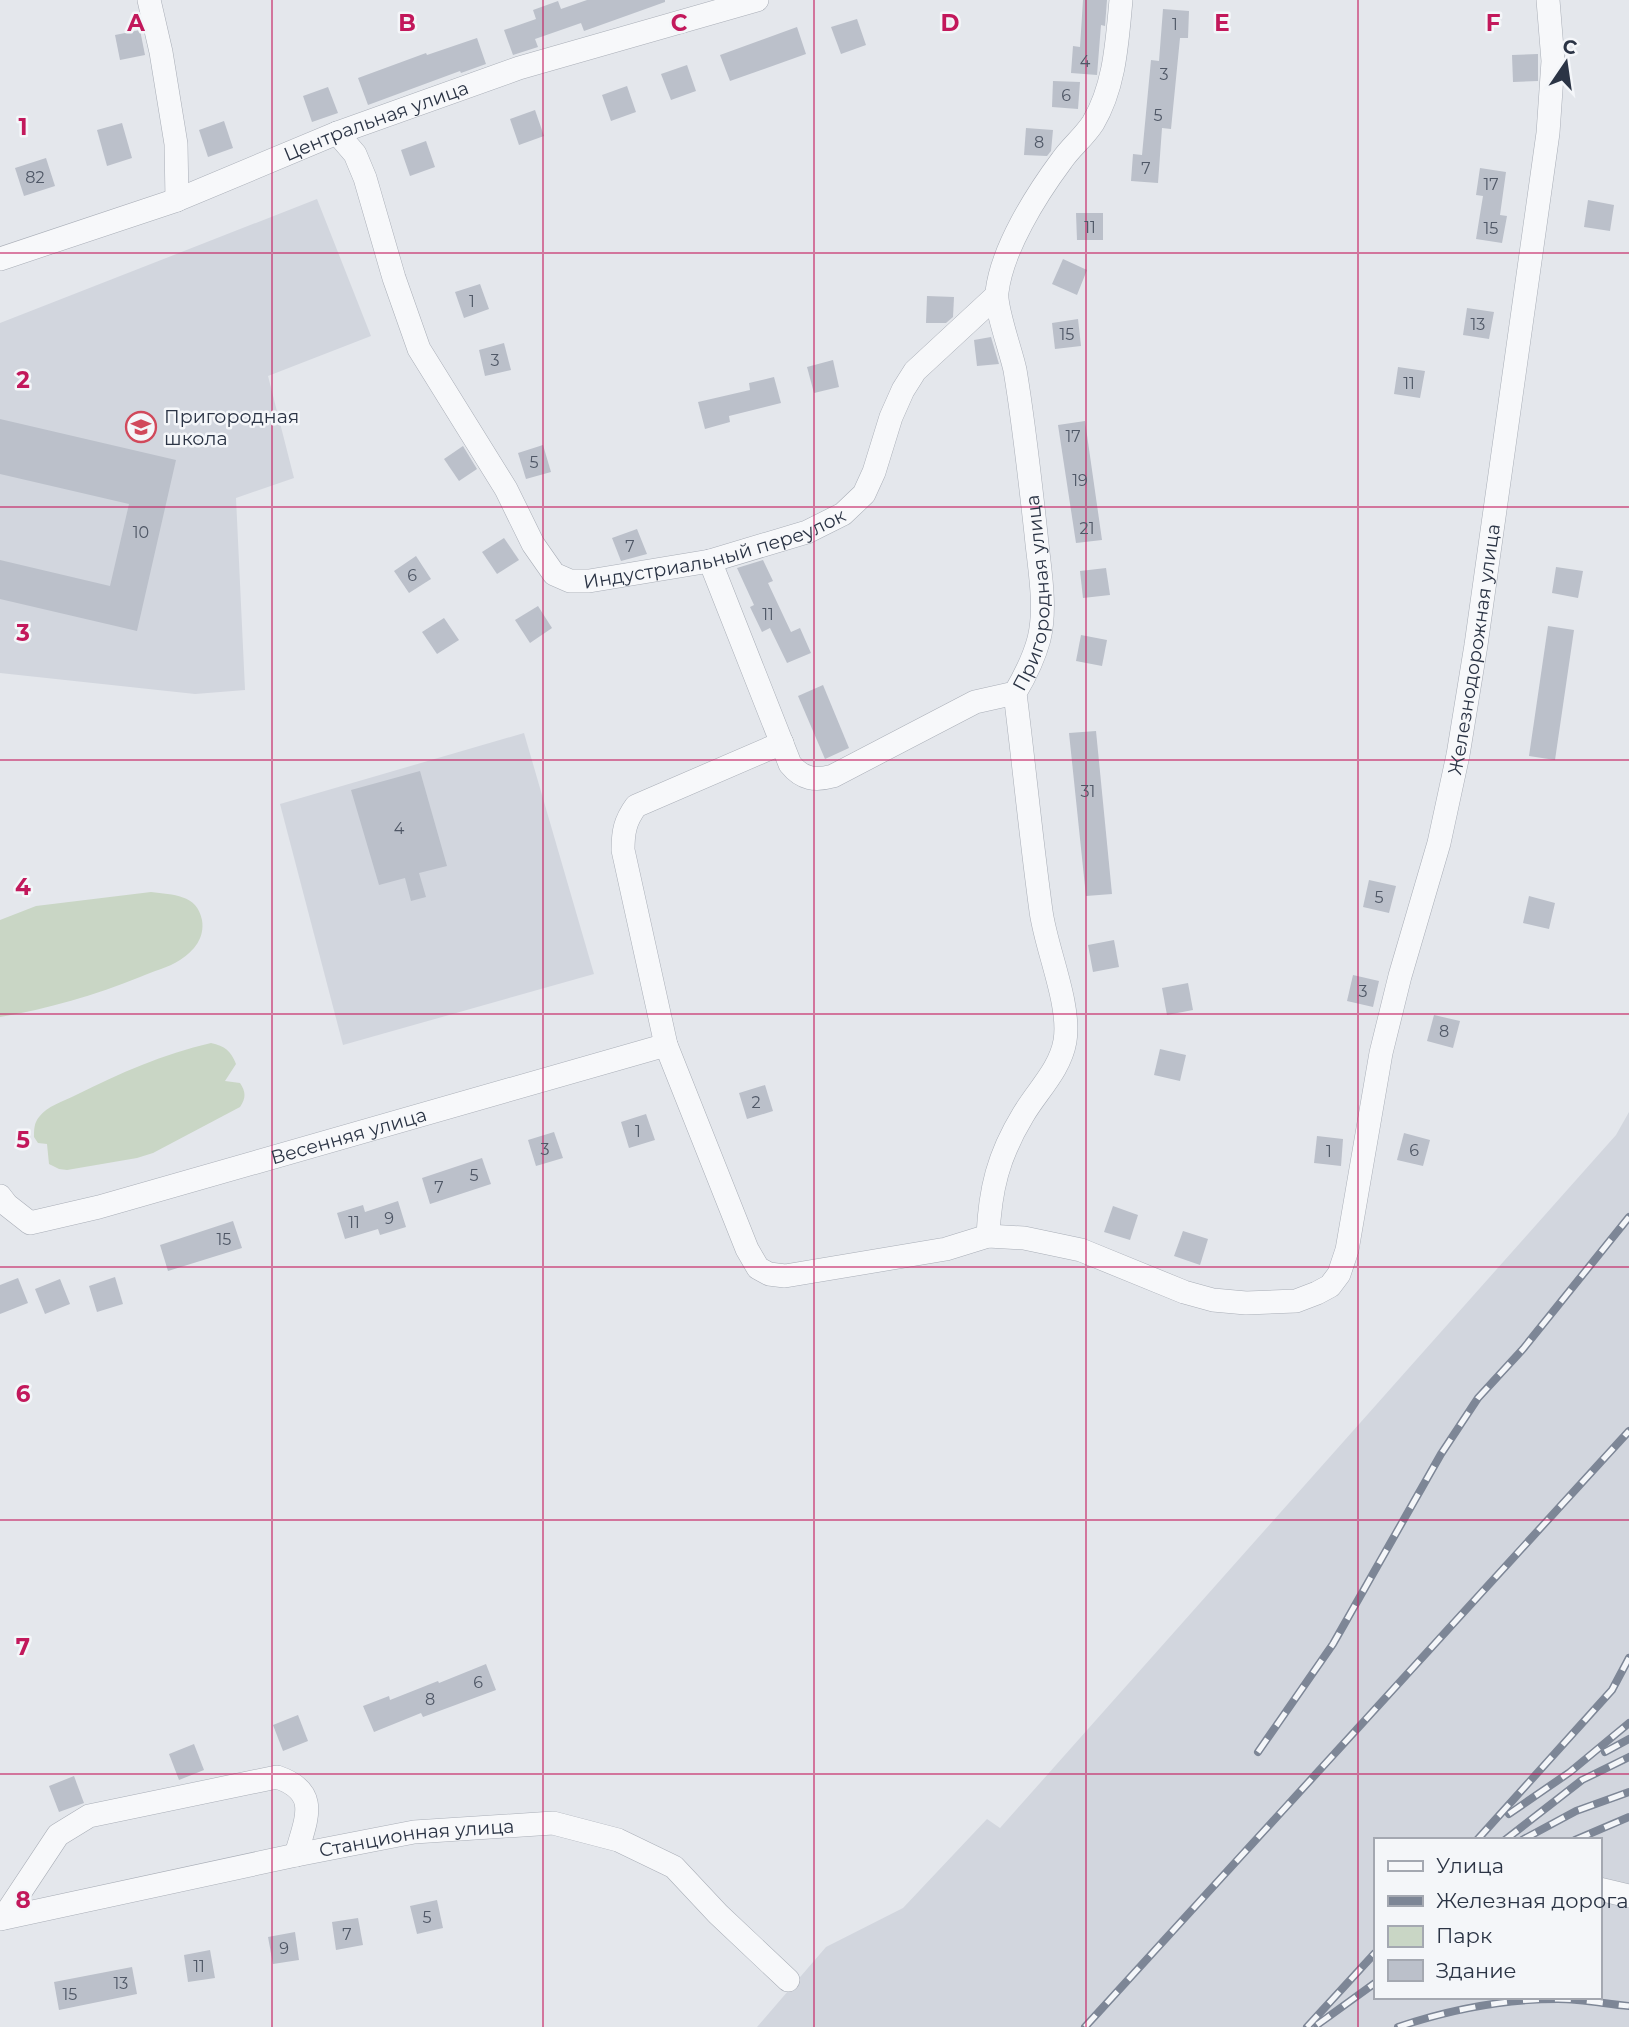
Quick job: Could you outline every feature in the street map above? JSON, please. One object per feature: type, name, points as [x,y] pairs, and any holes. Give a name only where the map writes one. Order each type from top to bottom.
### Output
[{"type":"street","points":[[149,0],[161,52],[176,144],[177,200]]},
{"type":"street","name":"Центральная улица","points":[[0,259],[177,200],[337,133],[519,68],[757,0]]},
{"type":"street","name":"Пригородная улица","points":[[988,1236],[989,1203],[999,1163],[1023,1115],[1054,1070],[1065,1038],[1061,998],[1041,913],[1016,693],[1040,638],[1040,571],[1027,451],[1014,367],[996,296],[1000,276],[1014,239],[1031,208],[1063,158],[1092,125],[1100,108],[1114,64],[1122,0]]},
{"type":"street","name":"Железнодорожная улица","points":[[988,1236],[1033,1239],[1081,1250],[1175,1288],[1213,1300],[1246,1303],[1296,1301],[1330,1286],[1339,1275],[1347,1251],[1381,1053],[1400,976],[1439,843],[1476,645],[1548,133],[1553,61],[1548,0]]},
{"type":"street","name":"Индустриальный переулок","points":[[337,133],[355,154],[365,178],[394,278],[419,349],[506,489],[533,544],[554,574],[570,581],[589,582],[710,561],[807,532],[843,514],[864,494],[874,472],[891,417],[915,371],[996,296]]},
{"type":"street","points":[[710,561],[790,764],[797,773],[819,780],[833,776],[975,702],[1016,693]]},
{"type":"street","points":[[782,743],[636,806],[626,819],[623,833],[623,850],[666,1045],[747,1249],[758,1268],[769,1274],[785,1276],[946,1249],[988,1236]]},
{"type":"street","name":"Весенняя улица","points":[[0,1196],[12,1210],[30,1223],[99,1207],[666,1045]]},
{"type":"street","points":[[2,1918],[58,1835],[89,1816],[277,1777],[295,1783],[306,1799],[306,1819],[296,1855]]},
{"type":"street","name":"Станционная улица","points":[[2,1918],[414,1832],[553,1823],[618,1840],[674,1867],[718,1914],[788,1980]]},
{"type":"street","points":[[1601,1889],[1629,1896]]},
{"type":"shaded area","name":"Пригородная школа","points":[[317,199],[371,336],[268,376],[294,478],[236,498],[245,690],[195,694],[0,673],[0,323]]},
{"type":"shaded area","points":[[524,733],[594,974],[343,1045],[280,804]]},
{"type":"shaded area","points":[[1629,1112],[1629,2027],[757,2027],[826,1947],[903,1908],[987,1819],[1000,1828],[1616,1135]]},
{"type":"green space","points":[[151,892],[183,897],[199,911],[202,933],[194,948],[185,956],[175,963],[123,984],[36,1010],[0,1017],[0,920],[36,906]]},
{"type":"green space","points":[[211,1043],[230,1052],[234,1059],[236,1064],[225,1081],[240,1083],[242,1086],[244,1095],[240,1107],[153,1153],[137,1158],[67,1170],[49,1164],[47,1144],[38,1143],[34,1137],[36,1122],[46,1110],[142,1065]]},
{"type":"building","points":[[587,0],[665,2],[584,31],[581,23],[535,39],[538,47],[513,55],[504,30],[536,19],[533,10],[558,1],[561,9]]},
{"type":"building","points":[[1083,0],[1107,0],[1105,26],[1101,25],[1097,75],[1071,73],[1073,46],[1080,47]]},
{"type":"building","points":[[1163,9],[1189,11],[1188,38],[1180,38],[1171,129],[1162,128],[1158,183],[1131,181],[1133,154],[1142,155],[1151,60],[1159,61]]},
{"type":"building","points":[[857,19],[866,45],[841,54],[831,27]]},
{"type":"building","points":[[797,27],[806,54],[730,81],[720,55]]},
{"type":"building","points":[[140,30],[145,55],[120,60],[115,35]]},
{"type":"building","points":[[477,38],[486,64],[368,105],[358,78]]},
{"type":"building","points":[[1538,54],[1538,81],[1513,82],[1512,55]]},
{"type":"building","points":[[687,65],[696,91],[671,100],[661,74]]},
{"type":"building","points":[[1053,81],[1080,82],[1078,109],[1052,107]]},
{"type":"building","points":[[627,86],[636,112],[611,121],[602,95]]},
{"type":"building","points":[[328,87],[338,113],[312,122],[303,96]]},
{"type":"building","points":[[535,110],[544,136],[519,145],[510,119]]},
{"type":"building","points":[[224,121],[233,148],[208,157],[199,130]]},
{"type":"building","points":[[122,123],[132,158],[107,166],[97,130]]},
{"type":"building","points":[[1026,128],[1053,130],[1051,151],[1047,156],[1024,155]]},
{"type":"building","points":[[426,141],[435,167],[410,176],[401,150]]},
{"type":"building","points":[[46,158],[55,186],[24,196],[15,168]]},
{"type":"building","points":[[1480,168],[1506,172],[1500,215],[1507,216],[1502,243],[1476,239],[1483,196],[1476,195]]},
{"type":"building","points":[[1588,200],[1614,205],[1610,231],[1584,227]]},
{"type":"building","points":[[1076,213],[1103,213],[1103,240],[1077,240]]},
{"type":"building","points":[[1063,259],[1087,270],[1077,295],[1052,284]]},
{"type":"building","points":[[480,284],[489,309],[464,318],[455,292]]},
{"type":"building","points":[[927,296],[954,297],[953,317],[946,323],[926,323]]},
{"type":"building","points":[[1467,308],[1494,312],[1489,339],[1463,335]]},
{"type":"building","points":[[1078,319],[1081,346],[1055,349],[1052,323]]},
{"type":"building","points":[[991,337],[999,364],[977,366],[974,340]]},
{"type":"building","points":[[504,343],[511,370],[485,376],[479,350]]},
{"type":"building","points":[[833,360],[839,387],[814,393],[807,367]]},
{"type":"building","points":[[1398,367],[1425,371],[1420,398],[1394,394]]},
{"type":"building","points":[[774,377],[781,403],[729,416],[730,422],[705,429],[698,402],[750,390],[749,383]]},
{"type":"building","points":[[0,419],[176,460],[137,631],[0,599],[0,560],[110,586],[129,504],[0,474]]},
{"type":"building","points":[[1085,421],[1102,540],[1076,543],[1058,425]]},
{"type":"building","points":[[543,445],[551,472],[526,479],[518,453]]},
{"type":"building","points":[[463,446],[477,469],[459,481],[444,459]]},
{"type":"building","points":[[637,529],[647,554],[621,561],[612,538]]},
{"type":"building","points":[[504,538],[519,560],[497,574],[482,552]]},
{"type":"building","points":[[416,556],[431,579],[409,593],[394,571]]},
{"type":"building","points":[[763,560],[773,581],[768,583],[791,632],[800,628],[811,653],[787,663],[770,628],[762,632],[750,607],[754,605],[737,568]]},
{"type":"building","points":[[1556,567],[1583,571],[1578,598],[1552,593]]},
{"type":"building","points":[[1106,568],[1110,595],[1083,598],[1080,571]]},
{"type":"building","points":[[538,606],[552,628],[530,643],[515,620]]},
{"type":"building","points":[[444,618],[459,640],[437,654],[422,632]]},
{"type":"building","points":[[1548,626],[1574,630],[1555,760],[1529,756]]},
{"type":"building","points":[[1081,635],[1107,640],[1102,666],[1076,661]]},
{"type":"building","points":[[823,685],[849,748],[825,759],[798,696]]},
{"type":"building","points":[[1096,731],[1112,894],[1086,896],[1069,733]]},
{"type":"building","points":[[420,771],[447,866],[419,873],[426,897],[411,901],[405,878],[379,885],[351,790]]},
{"type":"building","points":[[1369,880],[1396,886],[1389,913],[1363,907]]},
{"type":"building","points":[[1529,896],[1555,903],[1549,929],[1523,923]]},
{"type":"building","points":[[1114,940],[1119,967],[1093,972],[1088,945]]},
{"type":"building","points":[[1353,975],[1379,981],[1373,1007],[1347,1001]]},
{"type":"building","points":[[1188,983],[1193,1010],[1167,1015],[1162,988]]},
{"type":"building","points":[[1434,1015],[1460,1021],[1453,1048],[1427,1041]]},
{"type":"building","points":[[1160,1049],[1186,1055],[1180,1081],[1154,1075]]},
{"type":"building","points":[[765,1085],[773,1111],[747,1119],[739,1093]]},
{"type":"building","points":[[646,1114],[655,1140],[629,1148],[621,1122]]},
{"type":"building","points":[[554,1132],[563,1158],[536,1166],[528,1140]]},
{"type":"building","points":[[1404,1133],[1430,1140],[1423,1166],[1397,1160]]},
{"type":"building","points":[[1317,1136],[1343,1139],[1341,1166],[1314,1163]]},
{"type":"building","points":[[482,1158],[491,1184],[430,1204],[422,1178]]},
{"type":"building","points":[[398,1201],[406,1227],[380,1235],[378,1229],[345,1239],[337,1213],[363,1205],[365,1212]]},
{"type":"building","points":[[1113,1206],[1138,1215],[1130,1240],[1104,1232]]},
{"type":"building","points":[[233,1221],[242,1248],[168,1271],[160,1245]]},
{"type":"building","points":[[1183,1231],[1208,1239],[1200,1265],[1174,1256]]},
{"type":"building","points":[[115,1277],[123,1304],[97,1312],[89,1286]]},
{"type":"building","points":[[18,1278],[28,1303],[0,1314],[0,1285]]},
{"type":"building","points":[[60,1279],[70,1304],[45,1314],[35,1289]]},
{"type":"building","points":[[486,1664],[496,1690],[423,1717],[421,1713],[374,1732],[363,1706],[389,1696],[390,1700]]},
{"type":"building","points":[[298,1715],[308,1741],[283,1751],[273,1725]]},
{"type":"building","points":[[194,1744],[204,1770],[179,1780],[169,1754]]},
{"type":"building","points":[[74,1776],[84,1803],[59,1812],[49,1786]]},
{"type":"building","points":[[437,1900],[443,1928],[417,1934],[410,1906]]},
{"type":"building","points":[[358,1918],[363,1945],[336,1950],[332,1922]]},
{"type":"building","points":[[295,1932],[299,1960],[273,1964],[268,1937]]},
{"type":"building","points":[[210,1950],[215,1978],[188,1982],[184,1955]]},
{"type":"building","points":[[132,1967],[137,1994],[59,2010],[54,1982]]},
{"type":"railway","points":[[1258,1752],[1333,1644],[1441,1454],[1478,1398],[1523,1349],[1629,1217]]},
{"type":"railway","points":[[1085,2027],[1629,1431]]},
{"type":"railway","points":[[1479,1838],[1612,1690],[1629,1658]]},
{"type":"railway","points":[[1509,1814],[1570,1772],[1629,1723]]},
{"type":"railway","points":[[1605,1752],[1629,1739]]},
{"type":"railway","points":[[1508,1838],[1582,1780],[1629,1757]]},
{"type":"railway","points":[[1526,1838],[1576,1811],[1629,1792]]},
{"type":"railway","points":[[1580,1838],[1629,1817]]},
{"type":"railway","points":[[1307,2027],[1374,1954]]},
{"type":"railway","points":[[1317,2025],[1374,1984]]},
{"type":"railway","points":[[1398,2027],[1437,2015],[1518,2001],[1567,1999],[1629,2006]]},
{"type":"place","name":"Пригородная школа","points":[[141,427]]}]
